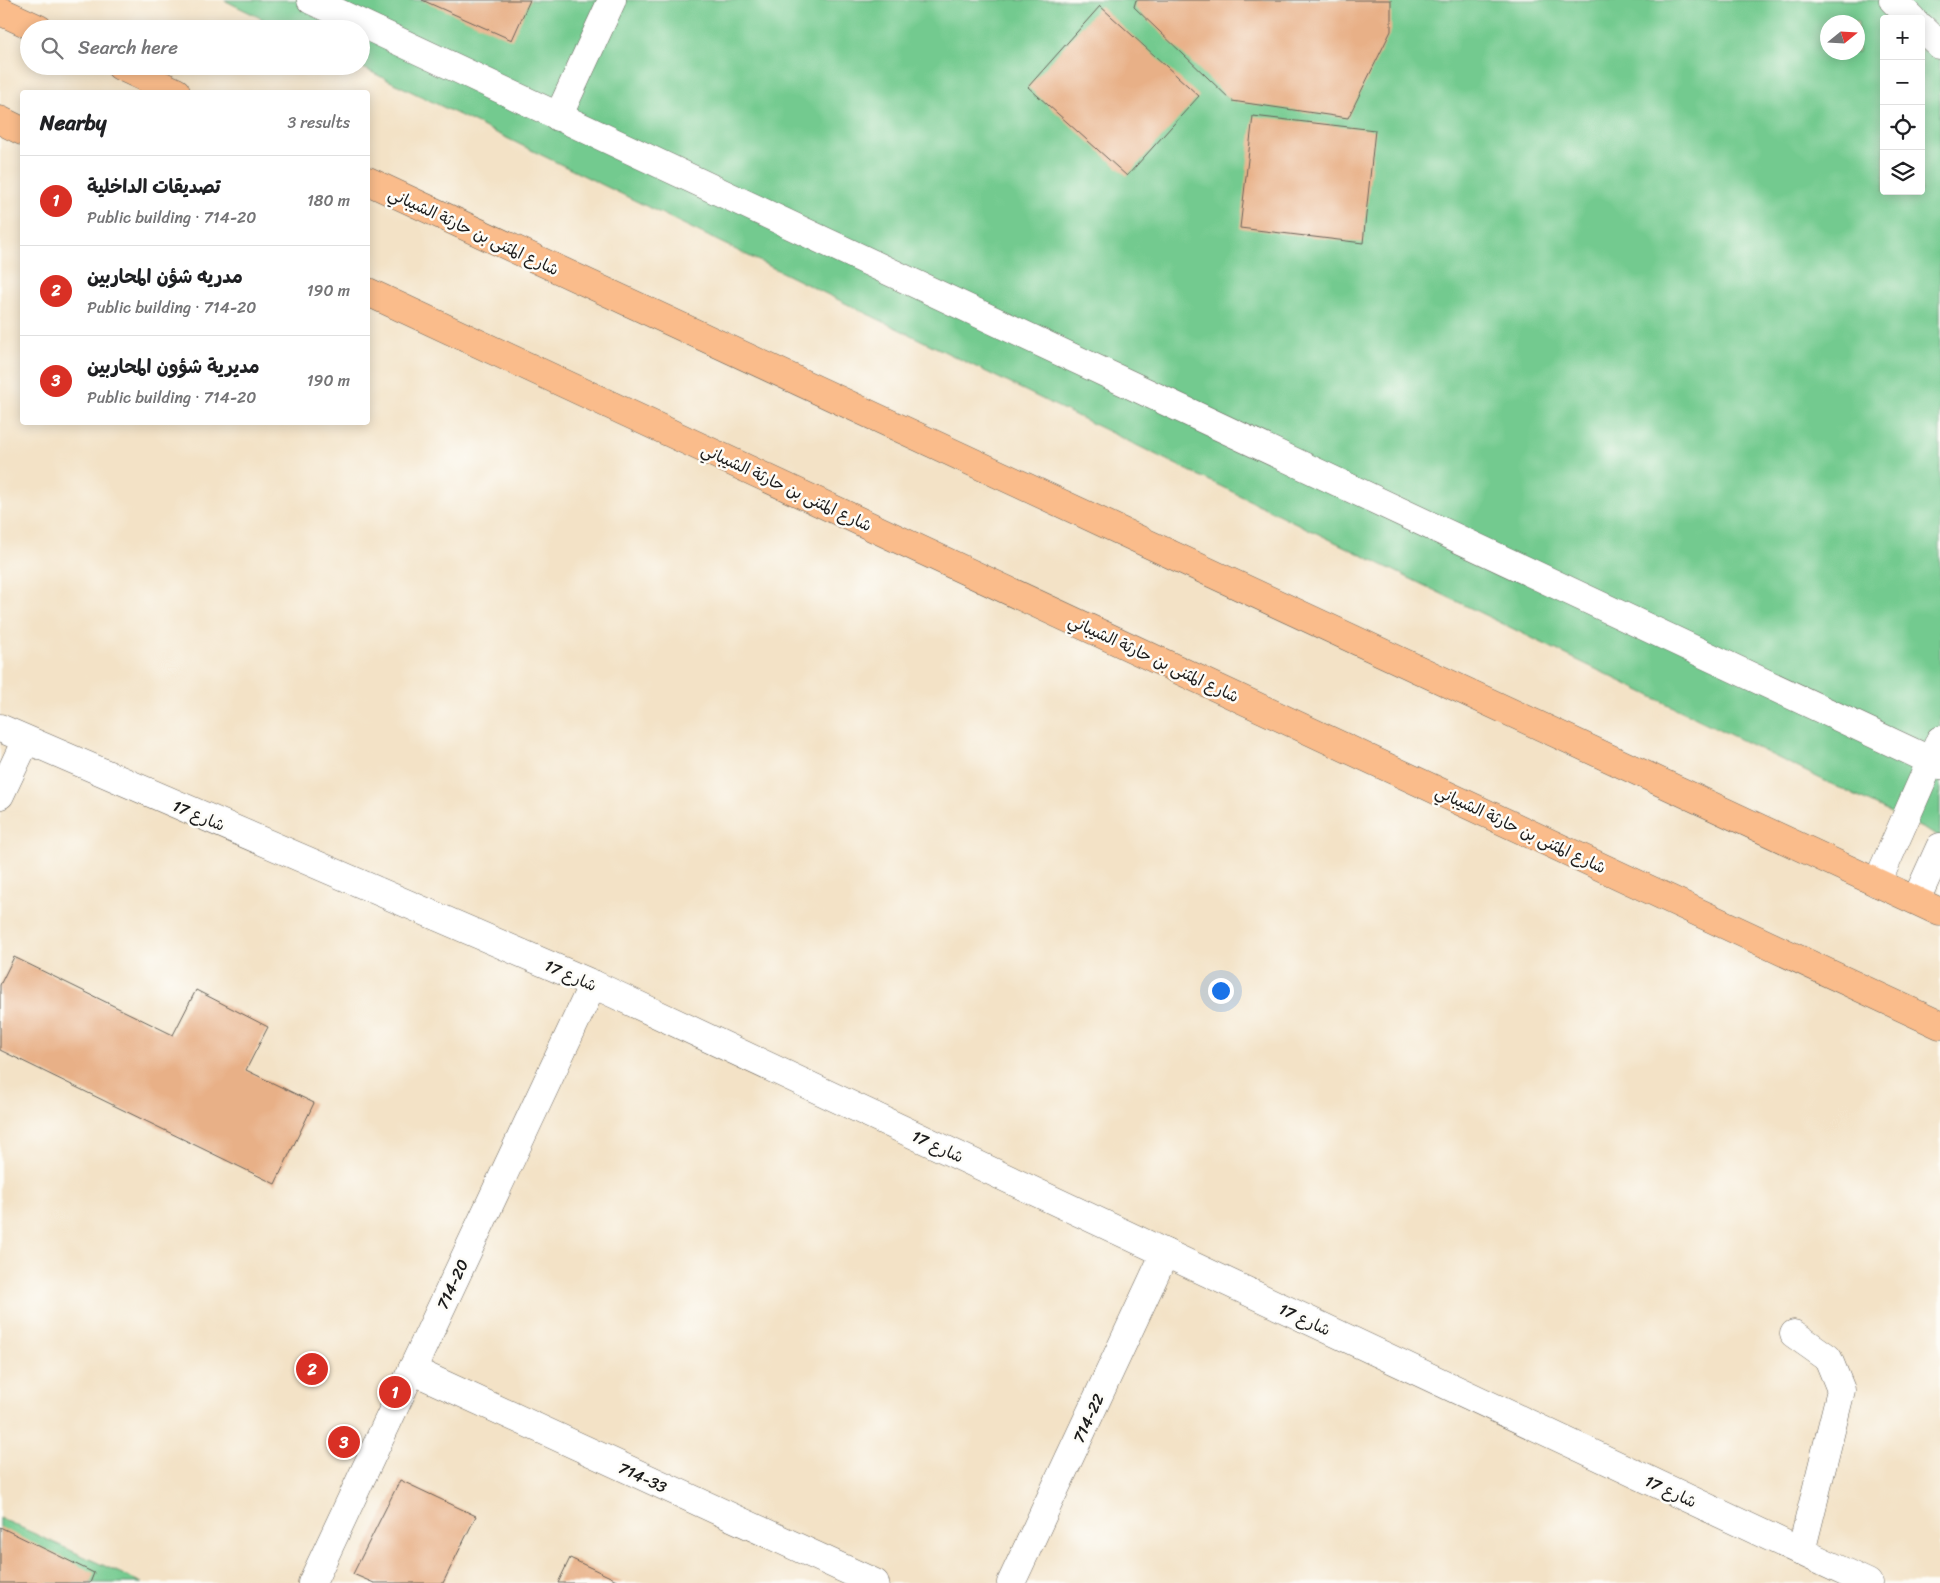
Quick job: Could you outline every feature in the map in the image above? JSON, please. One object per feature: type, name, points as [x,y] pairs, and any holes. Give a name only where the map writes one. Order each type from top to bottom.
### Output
[{"type":"main road","points":[[0,11],[20,20]]},
{"type":"main road","points":[[139,75],[172,90]]},
{"type":"main road","points":[[0,120],[20,130]]},
{"type":"main road","name":"شارع المثنى بن حارثة الشيباني","points":[[370,182],[1940,912]]},
{"type":"main road","name":"شارع المثنى بن حارثة الشيباني","points":[[370,293],[1940,1025]]},
{"type":"main road","points":[[1902,1007],[1940,1032]]},
{"type":"street","points":[[311,0],[353,20]]},
{"type":"street","points":[[558,117],[612,0]]},
{"type":"street","points":[[1893,0],[1908,15]]},
{"type":"street","points":[[370,28],[558,117],[1937,755],[1876,883]]},
{"type":"street","points":[[1925,31],[1940,45]]},
{"type":"street","name":"شارع 17","points":[[0,728],[593,984],[1801,1552],[1839,1577],[1868,1583]]},
{"type":"street","points":[[0,795],[26,740]]},
{"type":"street","points":[[1916,900],[1940,847]]},
{"type":"street","name":"714-20","points":[[312,1583],[593,984]]},
{"type":"street","name":"714-22","points":[[1011,1583],[1165,1253]]},
{"type":"street","points":[[1794,1334],[1828,1358],[1841,1390],[1801,1552]]},
{"type":"street","name":"714-33","points":[[412,1370],[875,1583]]},
{"type":"green space","points":[[224,0],[1940,0],[1940,837],[370,71],[370,20],[265,20]]},
{"type":"green space","points":[[0,1518],[142,1583],[0,1583]]},
{"type":"building","points":[[422,0],[530,0],[512,40]]},
{"type":"building","points":[[1136,0],[1391,0],[1391,31],[1348,118],[1232,101],[1134,7]]},
{"type":"building","points":[[1100,6],[1199,96],[1127,176],[1028,87]]},
{"type":"building","points":[[1253,116],[1375,130],[1363,243],[1240,228]]},
{"type":"building","points":[[14,957],[173,1035],[196,990],[268,1027],[246,1070],[314,1103],[275,1184],[0,1050],[0,985]]},
{"type":"building","points":[[400,1480],[476,1516],[443,1583],[374,1583],[353,1574]]},
{"type":"building","points":[[0,1527],[94,1573],[90,1583],[0,1583]]},
{"type":"building","points":[[570,1558],[623,1583],[558,1583]]},
{"type":"place","name":"مدريه شؤن المحاربين","points":[[312,1369]]},
{"type":"place","name":"تصديقات الداخلية","points":[[395,1392]]},
{"type":"place","name":"مديرية شؤون المحاربين","points":[[344,1442]]}]
